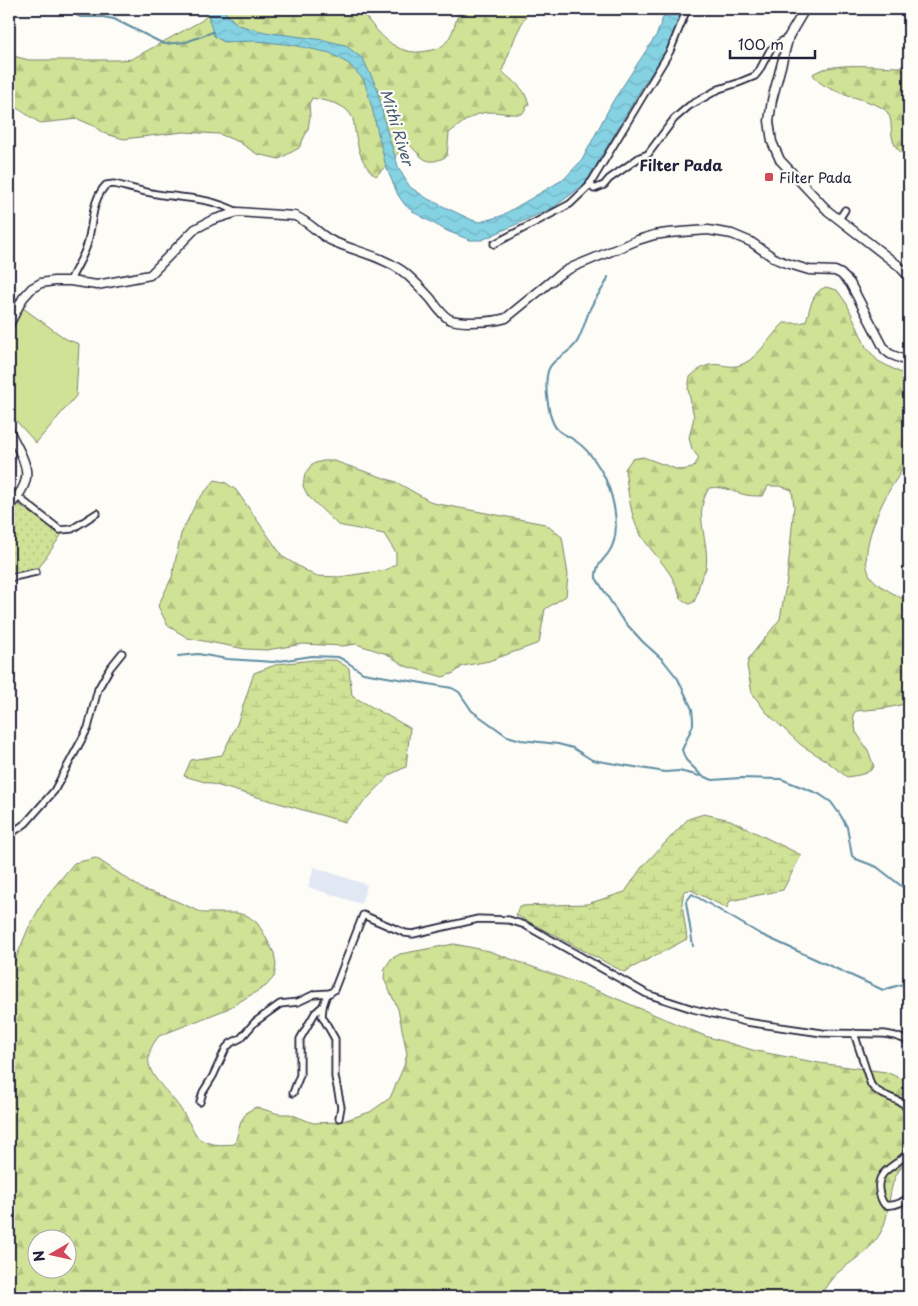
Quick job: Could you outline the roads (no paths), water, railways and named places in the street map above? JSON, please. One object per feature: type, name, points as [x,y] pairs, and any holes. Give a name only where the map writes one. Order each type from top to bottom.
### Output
[{"type":"street","points":[[494,244],[570,204],[590,183],[670,51],[687,9]]},
{"type":"street","points":[[805,9],[789,36],[772,100],[769,121],[772,142],[780,160],[839,219],[909,276]]},
{"type":"street","points":[[590,183],[594,188],[604,185],[609,179],[640,157],[648,154],[674,119],[689,106],[718,88],[738,83],[754,76],[760,71],[770,50],[789,36]]},
{"type":"street","points":[[70,281],[86,249],[91,222],[100,193],[106,185],[114,184],[162,195],[206,200],[238,212],[296,216],[333,241],[380,257],[402,270],[445,316],[451,320],[462,322],[506,318],[560,274],[585,261],[638,240],[668,233],[718,231],[751,242],[774,258],[794,267],[809,270],[835,271],[841,274],[850,283],[885,350],[909,362]]},
{"type":"street","points":[[839,219],[845,210]]},
{"type":"street","points":[[9,325],[24,298],[32,288],[41,283],[70,281],[97,285],[150,275],[195,229],[212,220],[238,212]]},
{"type":"street","points":[[9,430],[28,473],[26,482],[18,496],[9,506]]},
{"type":"street","points":[[18,496],[60,530],[72,530],[97,513]]},
{"type":"street","points":[[9,578],[36,572]]},
{"type":"street","points":[[9,835],[26,823],[54,791],[88,728],[98,689],[122,654]]},
{"type":"street","points":[[9,859],[9,869]]},
{"type":"street","points":[[200,1102],[203,1092],[226,1048],[241,1038],[256,1022],[280,1004],[298,1002],[315,994],[327,994],[334,990],[363,915],[405,933],[413,934],[463,921],[493,918],[509,920],[525,925],[647,994],[686,1006],[746,1022],[822,1033],[885,1034],[909,1041]]},
{"type":"street","points":[[327,994],[322,1016],[335,1039],[335,1077],[341,1107],[339,1118]]},
{"type":"street","points":[[293,1093],[300,1075],[300,1039],[314,1013],[323,1006]]},
{"type":"street","points":[[854,1034],[870,1086],[874,1090],[904,1104],[908,1111],[907,1153],[880,1178],[878,1187],[880,1197],[885,1205],[892,1206],[909,1196]]},
{"type":"water","points":[[208,9],[222,9],[238,25],[265,32],[324,40],[345,45],[363,59],[377,88],[386,128],[399,169],[410,187],[428,199],[480,222],[501,216],[564,179],[582,160],[613,101],[657,34],[666,9],[684,9],[668,50],[644,84],[585,184],[554,207],[482,240],[470,240],[447,231],[415,213],[405,205],[398,195],[386,167],[364,80],[349,64],[330,53],[293,45],[256,41],[224,42],[214,36]]},
{"type":"waterway","points":[[72,9],[80,17],[114,19],[164,44],[186,42],[213,32]]},
{"type":"waterway","points":[[608,277],[595,299],[577,342],[550,367],[546,384],[549,411],[555,425],[560,431],[579,443],[592,457],[605,478],[614,505],[616,526],[613,544],[598,567],[596,578],[621,618],[663,660],[678,679],[692,709],[693,725],[682,750],[686,760],[702,776],[713,780],[740,778],[781,779],[819,794],[831,802],[847,827],[852,856],[877,867],[909,892]]},
{"type":"waterway","points":[[178,656],[198,654],[227,659],[273,662],[312,656],[338,657],[363,673],[452,688],[459,692],[472,711],[507,736],[573,748],[592,760],[665,772],[679,771],[700,776]]},
{"type":"waterway","points":[[693,946],[686,902],[692,894],[760,934],[883,990],[903,984],[909,985]]},
{"type":"place","name":"Filter Pada","points":[[769,177]]},
{"type":"district","name":"Filter Pada","points":[[681,164]]},
{"type":"water label","name":"Mithi River","points":[[398,127]]}]
